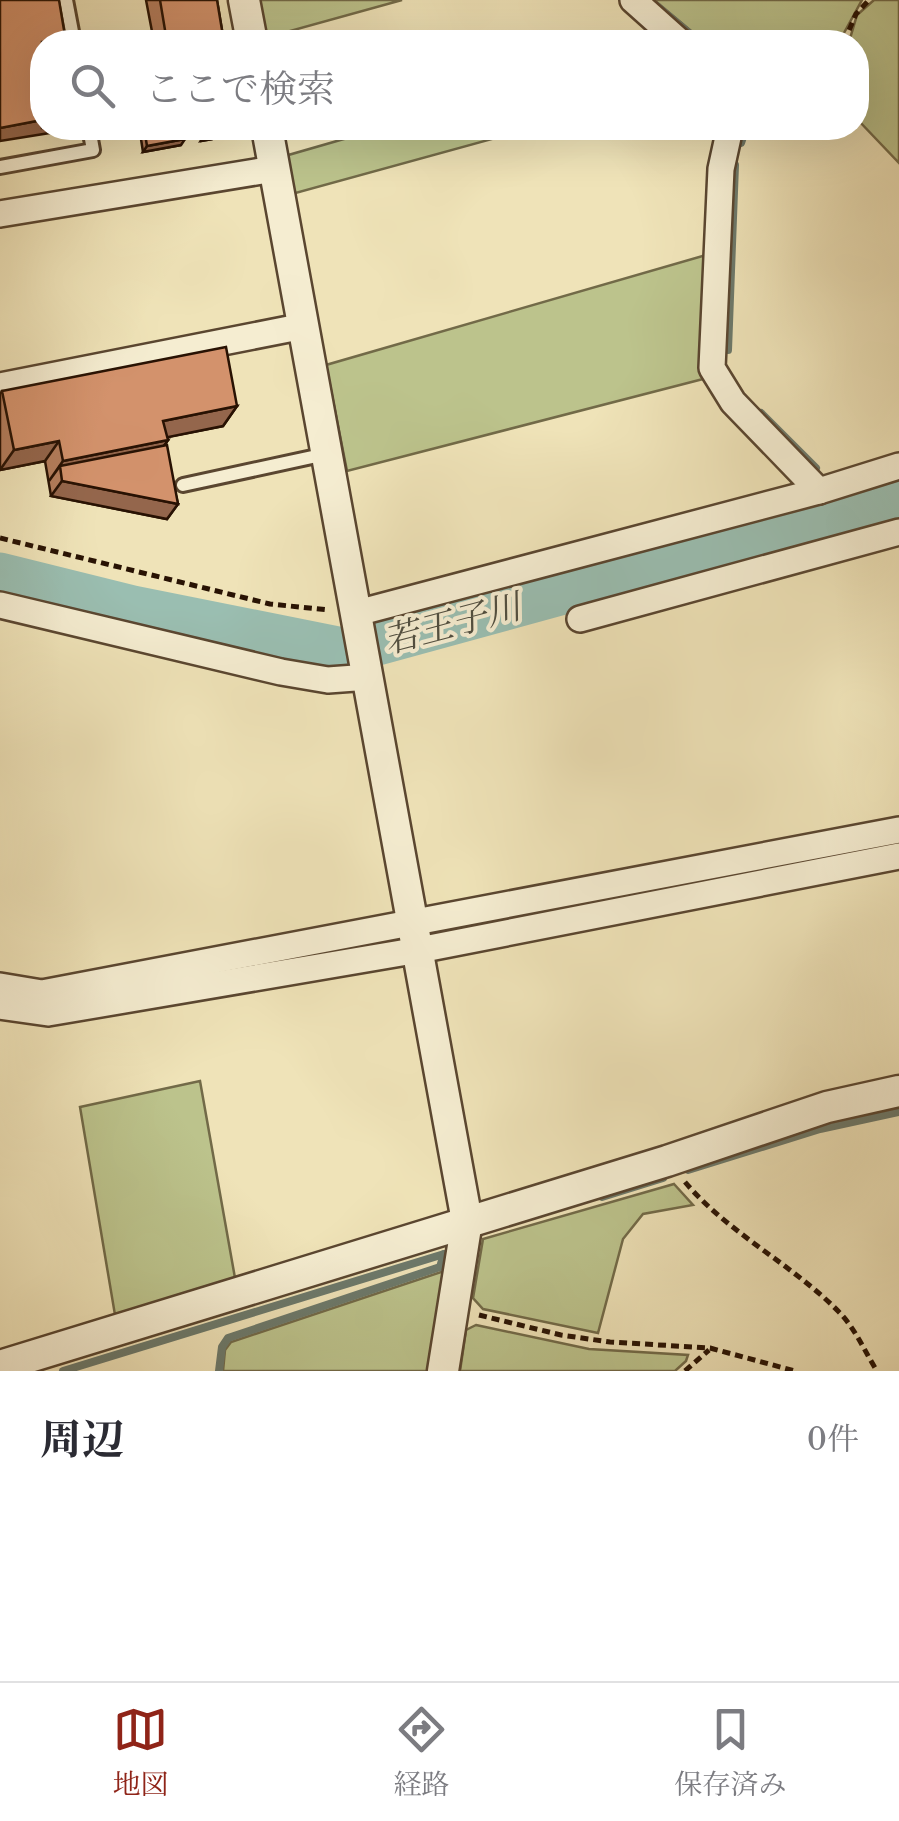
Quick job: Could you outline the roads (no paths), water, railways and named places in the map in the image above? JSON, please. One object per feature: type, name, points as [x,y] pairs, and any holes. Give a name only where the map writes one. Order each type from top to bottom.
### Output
[{"type":"street","points":[[244,0],[250,30]]},
{"type":"street","points":[[633,0],[667,30]]},
{"type":"street","points":[[269,140],[467,1221],[443,1371]]},
{"type":"street","points":[[727,140],[720,168],[712,368],[734,402],[819,491]]},
{"type":"street","points":[[0,214],[274,169]]},
{"type":"street","points":[[0,386],[304,326]]},
{"type":"street","points":[[358,617],[899,466]]},
{"type":"street","points":[[580,619],[899,532]]},
{"type":"street","points":[[0,604],[281,672],[328,680],[368,672]]},
{"type":"street","points":[[0,1006],[48,1014],[899,830]]},
{"type":"street","points":[[0,986],[42,993],[899,856]]},
{"type":"street","points":[[0,1366],[667,1161],[827,1107],[899,1092]]},
{"type":"lane","points":[[66,0],[72,30]]},
{"type":"lane","points":[[0,167],[93,150],[91,140]]},
{"type":"lane","points":[[183,484],[329,454]]},
{"type":"waterway","points":[[657,6],[686,30]]},
{"type":"waterway","points":[[728,350],[735,165]]},
{"type":"waterway","points":[[761,413],[816,468]]},
{"type":"waterway","name":"若王子川","points":[[0,575],[133,608],[348,651],[899,500]]},
{"type":"waterway","points":[[828,506],[833,519]]},
{"type":"waterway","points":[[314,955],[403,938]]},
{"type":"waterway","points":[[688,1170],[820,1129],[899,1112]]},
{"type":"waterway","points":[[602,1197],[663,1178]]},
{"type":"waterway","points":[[63,1371],[444,1254]]},
{"type":"waterway","points":[[219,1371],[222,1347],[228,1338],[440,1267],[444,1254]]}]
